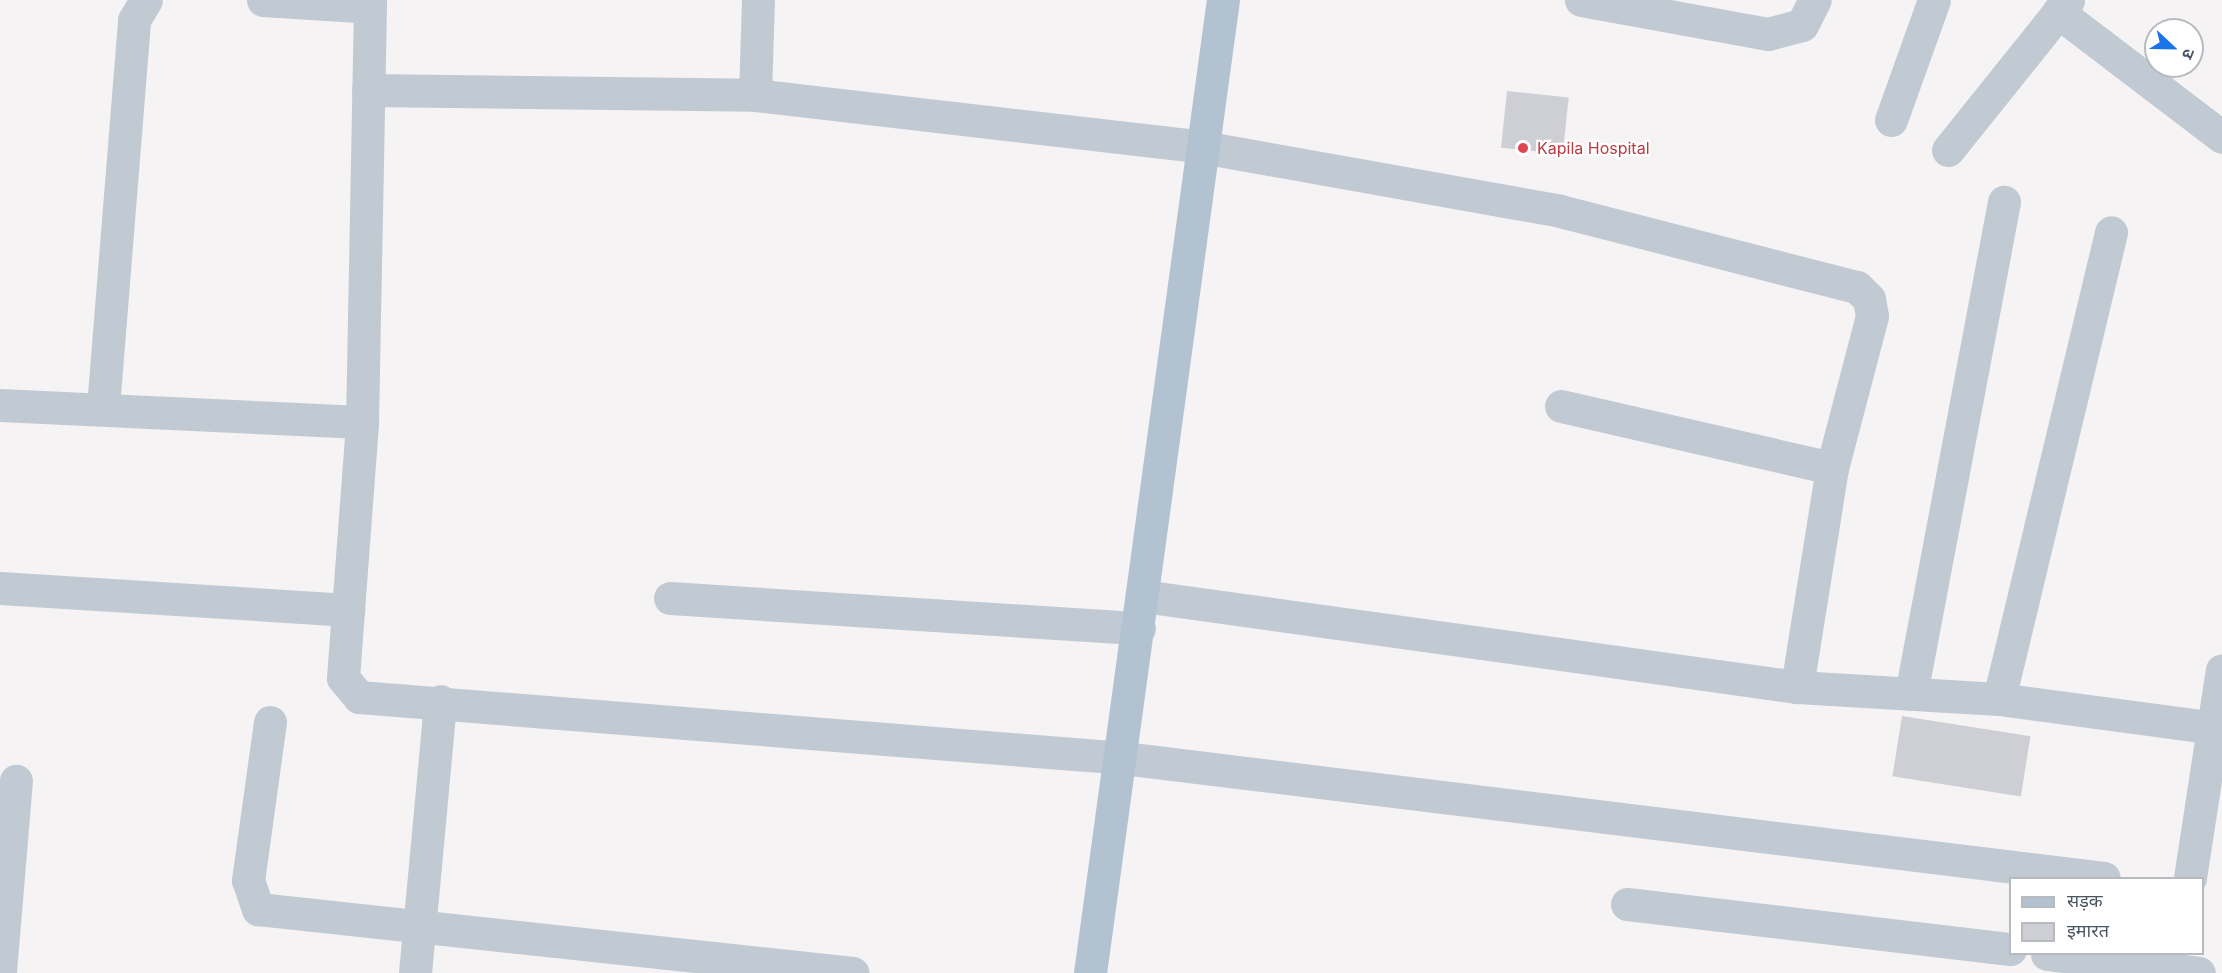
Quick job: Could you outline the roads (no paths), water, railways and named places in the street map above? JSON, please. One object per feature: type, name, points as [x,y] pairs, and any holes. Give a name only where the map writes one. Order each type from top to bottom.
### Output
[{"type":"main road","points":[[1090,973],[1123,758],[1223,0]]},
{"type":"street","points":[[103,407],[134,20],[146,0]]},
{"type":"street","points":[[263,0],[370,3],[362,422],[343,678],[350,691],[359,697],[440,701],[1123,758],[2088,877]]},
{"type":"street","points":[[755,95],[758,0]]},
{"type":"street","points":[[1581,0],[1710,12],[1786,32],[1802,25],[1815,0]]},
{"type":"street","points":[[1891,120],[1934,0]]},
{"type":"street","points":[[1948,150],[2063,6],[2222,137]]},
{"type":"street","points":[[368,90],[755,95],[1202,147],[1560,211],[1857,287],[1869,299],[1872,316],[1832,468],[1797,687]]},
{"type":"street","points":[[1911,694],[2004,202]]},
{"type":"street","points":[[1999,699],[2111,231]]},
{"type":"street","points":[[0,405],[103,407],[362,422]]},
{"type":"street","points":[[1561,406],[1832,468]]},
{"type":"street","points":[[0,588],[348,610]]},
{"type":"street","points":[[1143,597],[1797,687],[1999,699],[2209,728]]},
{"type":"street","points":[[670,598],[1139,628]]},
{"type":"street","points":[[2190,877],[2209,728],[2222,670]]},
{"type":"street","points":[[415,973],[440,701]]},
{"type":"street","points":[[270,722],[248,880],[254,904],[276,913],[853,973]]},
{"type":"street","points":[[0,971],[16,781]]},
{"type":"street","points":[[1627,904],[2009,949]]},
{"type":"street","points":[[2059,955],[2186,967]]},
{"type":"place","name":"Kapila Hospital","points":[[1523,148]]}]
